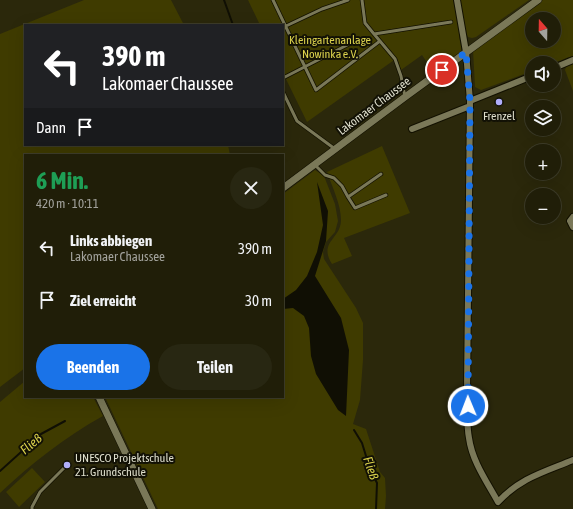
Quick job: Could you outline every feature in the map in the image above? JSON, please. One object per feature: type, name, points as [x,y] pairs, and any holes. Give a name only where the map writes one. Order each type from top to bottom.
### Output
[{"type":"street","points":[[458,0],[466,52],[470,103],[467,384],[468,436],[471,448],[482,474],[498,502]]},
{"type":"street","name":"Lakomaer Chaussee","points":[[284,187],[538,0]]},
{"type":"street","points":[[561,65],[573,60]]},
{"type":"street","points":[[412,129],[525,79]]},
{"type":"street","points":[[573,217],[570,221],[573,228]]},
{"type":"street","points":[[99,398],[152,509]]},
{"type":"street","points":[[497,509],[498,502],[517,484],[573,460]]},
{"type":"lane","points":[[273,0],[316,90],[380,41]]},
{"type":"lane","points":[[286,26],[322,9],[348,0]]},
{"type":"lane","points":[[362,0],[365,23],[395,59],[401,76],[405,97]]},
{"type":"lane","points":[[374,34],[451,22]]},
{"type":"lane","points":[[284,77],[353,42]]},
{"type":"lane","points":[[284,94],[297,121],[335,149]]},
{"type":"lane","points":[[315,165],[325,175],[334,178],[342,186],[355,208],[386,195]]},
{"type":"lane","points":[[348,197],[381,174]]},
{"type":"lane","points":[[32,509],[40,492],[67,465]]},
{"type":"green space","points":[[84,0],[171,0],[183,24],[25,24]]},
{"type":"green space","name":"Kleingartenanlage Nowinka e.V.","points":[[248,0],[529,0],[476,37],[468,37],[466,33],[459,36],[462,51],[433,71],[422,55],[401,70],[397,58],[307,122],[284,75],[284,24],[260,24]]},
{"type":"green space","points":[[543,0],[573,0],[573,91],[565,70],[569,57],[561,60],[561,56],[525,56],[525,74],[481,90],[475,87],[473,50],[525,13],[525,48],[561,48],[561,12],[526,12]]},
{"type":"green space","points":[[24,24],[24,146],[228,146],[230,154],[24,154],[24,369],[0,387],[0,34]]},
{"type":"green space","points":[[382,146],[410,213],[344,238],[352,256],[332,264],[328,257],[329,245],[338,232],[341,214],[327,172]]},
{"type":"green space","points":[[315,170],[324,176],[335,204],[338,221],[335,232],[326,242],[323,252],[324,259],[356,308],[363,323],[363,360],[360,400],[353,424],[366,429],[380,472],[385,478],[385,509],[158,509],[105,398],[284,398],[284,193]]},
{"type":"green space","points":[[24,382],[24,398],[94,398],[103,416],[49,451],[0,493],[0,402]]},
{"type":"green space","points":[[32,468],[45,482],[19,507],[6,492]]},
{"type":"shaded area","points":[[317,182],[328,211],[326,241],[315,276],[341,318],[349,350],[346,416],[338,410],[316,374],[311,356],[309,328],[304,316],[293,308],[284,309],[284,298],[296,290],[307,276],[317,252],[323,225]]},
{"type":"waterway","points":[[224,0],[233,24]]},
{"type":"waterway","name":"Fließ","points":[[0,471],[41,434],[65,421]]},
{"type":"waterway","name":"Fließ","points":[[354,430],[362,443],[370,469],[377,483],[376,509]]},
{"type":"place","name":"Frenzel","points":[[499,102]]},
{"type":"place","name":"UNESCO Projektschule 21. Grundschule","points":[[67,465]]},
{"type":"route","points":[[442,70],[466,52],[470,101],[468,406]]}]
